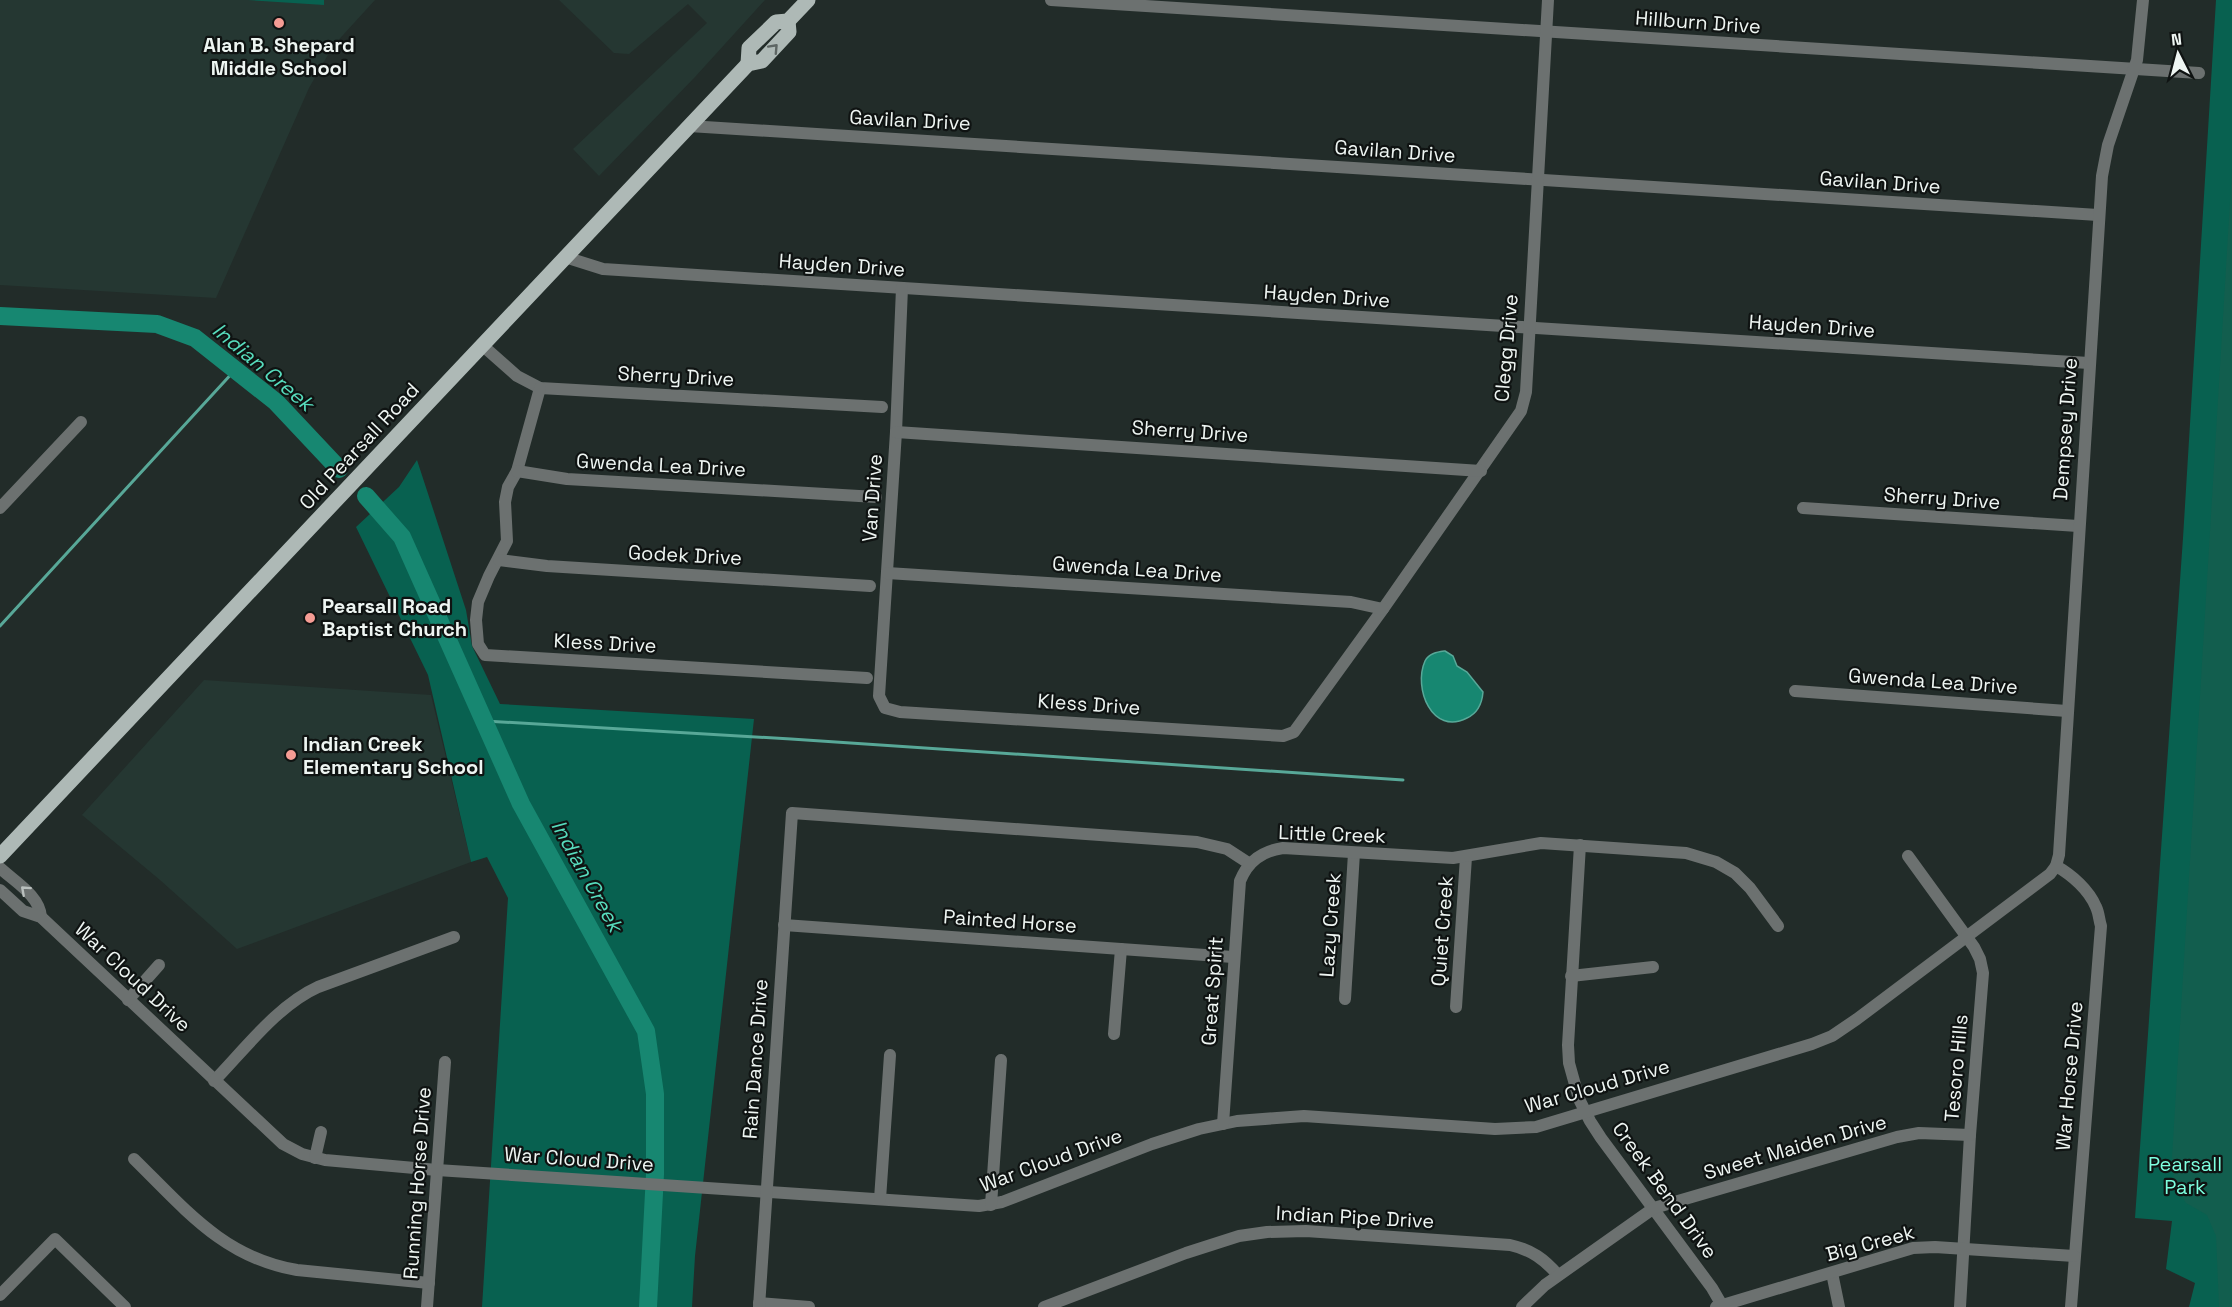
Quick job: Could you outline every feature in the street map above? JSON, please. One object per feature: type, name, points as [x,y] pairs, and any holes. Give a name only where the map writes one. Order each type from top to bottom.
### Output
[{"type":"main road","name":"Old Pearsall Road","points":[[0,856],[747,64],[762,61],[789,32],[788,21],[808,0]]},
{"type":"street","name":"Hillburn Drive","points":[[1051,0],[2199,73]]},
{"type":"street","name":"Clegg Drive","points":[[1290,734],[1294,732],[1383,609],[1521,411],[1526,392],[1548,0]]},
{"type":"street","name":"Dempsey Drive","points":[[2056,866],[2059,855],[2098,214],[2108,145],[2135,69],[2143,0]]},
{"type":"street","name":"Gavilan Drive","points":[[689,126],[2098,214]]},
{"type":"street","name":"Hayden Drive","points":[[565,257],[603,269],[2089,363]]},
{"type":"street","name":"Van Drive","points":[[885,708],[879,696],[896,432],[902,288]]},
{"type":"street","name":"Sherry Drive","points":[[482,345],[517,376],[540,388],[882,407]]},
{"type":"street","points":[[499,560],[507,541],[505,501],[508,487],[517,471],[540,388]]},
{"type":"street","points":[[0,508],[81,422]]},
{"type":"street","name":"Sherry Drive","points":[[896,432],[1480,471]]},
{"type":"street","name":"Gwenda Lea Drive","points":[[517,471],[567,479],[876,496]]},
{"type":"street","name":"Sherry Drive","points":[[1803,508],[2078,526]]},
{"type":"street","name":"Godek Drive","points":[[499,560],[547,566],[870,585]]},
{"type":"street","name":"Kless Drive","points":[[499,560],[478,602],[476,620],[478,644],[485,655],[867,678]]},
{"type":"street","name":"Gwenda Lea Drive","points":[[887,573],[1351,602],[1383,609]]},
{"type":"street","name":"Gwenda Lea Drive","points":[[1795,691],[2067,711]]},
{"type":"street","name":"Kless Drive","points":[[885,708],[900,712],[1283,736],[1290,734]]},
{"type":"street","name":"Rain Dance Drive","points":[[759,1305],[792,813],[1197,842],[1227,849],[1250,864]]},
{"type":"street","name":"Little Creek","points":[[1250,864],[1264,852],[1283,848],[1428,858],[1466,857],[1533,843],[1686,853],[1707,858],[1726,867],[1743,880],[1778,926]]},
{"type":"street","name":"Creek Bend Drive","points":[[1580,845],[1568,1031],[1569,1063],[1585,1111],[1720,1306]]},
{"type":"street","name":"Lazy Creek","points":[[1345,999],[1354,853]]},
{"type":"street","name":"Tesoro Hills","points":[[1908,856],[1980,959],[1983,973],[1970,1135],[1960,1307]]},
{"type":"street","name":"Quiet Creek","points":[[1456,1007],[1466,857]]},
{"type":"street","name":"Great Spirit","points":[[1223,1124],[1240,881],[1250,864]]},
{"type":"street","name":"War Cloud Drive","points":[[0,890],[23,911],[41,917],[275,1138],[292,1149],[315,1158],[437,1170],[700,1186],[966,1206],[991,1205],[1152,1144],[1223,1124],[1304,1116],[1495,1130],[1536,1127],[1812,1044],[1832,1036],[2050,874],[2056,866]]},
{"type":"street","name":"War Horse Drive","points":[[2056,866],[2071,875],[2085,891],[2097,908],[2100,926],[2071,1307]]},
{"type":"street","name":"War Cloud Drive","points":[[0,868],[36,901],[41,917]]},
{"type":"street","name":"Painted Horse","points":[[784,925],[1233,957]]},
{"type":"street","points":[[214,1081],[283,1010],[299,997],[318,987],[454,937]]},
{"type":"street","points":[[1114,1034],[1121,949]]},
{"type":"street","points":[[128,1000],[159,965]]},
{"type":"street","points":[[1571,976],[1653,967]]},
{"type":"street","points":[[880,1199],[890,1055]]},
{"type":"street","points":[[991,1205],[1001,1060]]},
{"type":"street","name":"Running Horse Drive","points":[[428,1307],[445,1062]]},
{"type":"street","points":[[315,1158],[321,1132]]},
{"type":"street","name":"Sweet Maiden Drive","points":[[1522,1307],[1536,1292],[1558,1275],[1654,1208],[1897,1137],[1919,1133],[1970,1135]]},
{"type":"street","points":[[134,1159],[192,1216],[220,1239],[256,1260],[276,1267],[297,1270],[429,1283]]},
{"type":"street","name":"Indian Pipe Drive","points":[[1044,1307],[1229,1239],[1258,1233],[1288,1231],[1510,1245],[1539,1256],[1558,1275]]},
{"type":"street","points":[[0,1295],[55,1239],[125,1307]]},
{"type":"street","name":"Big Creek","points":[[1720,1306],[1913,1248],[1935,1247],[2074,1256]]},
{"type":"street","points":[[1832,1273],[1839,1307]]},
{"type":"street","points":[[759,1305],[809,1307]]},
{"type":"shaded area","points":[[0,0],[375,0],[333,46],[309,88],[216,298],[0,285]]},
{"type":"shaded area","points":[[559,0],[765,0],[695,77],[599,176],[573,149],[707,23],[688,4],[629,54],[614,53]]},
{"type":"shaded area","points":[[1445,651],[1453,656],[1457,666],[1467,672],[1483,692],[1477,711],[1455,722],[1435,715],[1428,706],[1422,684],[1422,672],[1427,658],[1434,653]]},
{"type":"shaded area","name":"Indian Creek Elementary School","points":[[204,680],[431,695],[471,862],[237,949],[160,880],[82,815]]},
{"type":"green space","points":[[248,0],[324,0],[324,5]]},
{"type":"green space","name":"Pearsall Park","points":[[2216,0],[2232,0],[2232,1307],[2189,1307],[2195,1283],[2166,1269],[2172,1221],[2135,1218],[2183,538]]},
{"type":"green space","points":[[2232,169],[2232,1307],[2219,1307],[2216,1236],[2207,1215],[2186,1203],[2174,1183],[2172,1157]]},
{"type":"green space","points":[[417,460],[466,610],[472,646],[500,704],[754,719],[695,1256],[692,1307],[482,1307],[508,898],[487,857],[471,862],[428,675],[356,527],[399,487]]},
{"type":"waterway","name":"Indian Creek","points":[[0,316],[157,324],[195,338],[276,402],[339,469]]},
{"type":"waterway","points":[[0,626],[235,370]]},
{"type":"waterway","name":"Indian Creek","points":[[366,496],[402,537],[521,804],[646,1031],[655,1094],[655,1174],[648,1307]]},
{"type":"waterway","points":[[485,721],[1403,780]]},
{"type":"place","name":"Alan B. Shepard Middle School","points":[[279,23]]},
{"type":"place","name":"Pearsall Road Baptist Church","points":[[310,618]]},
{"type":"place","name":"Indian Creek Elementary School","points":[[291,755]]}]
